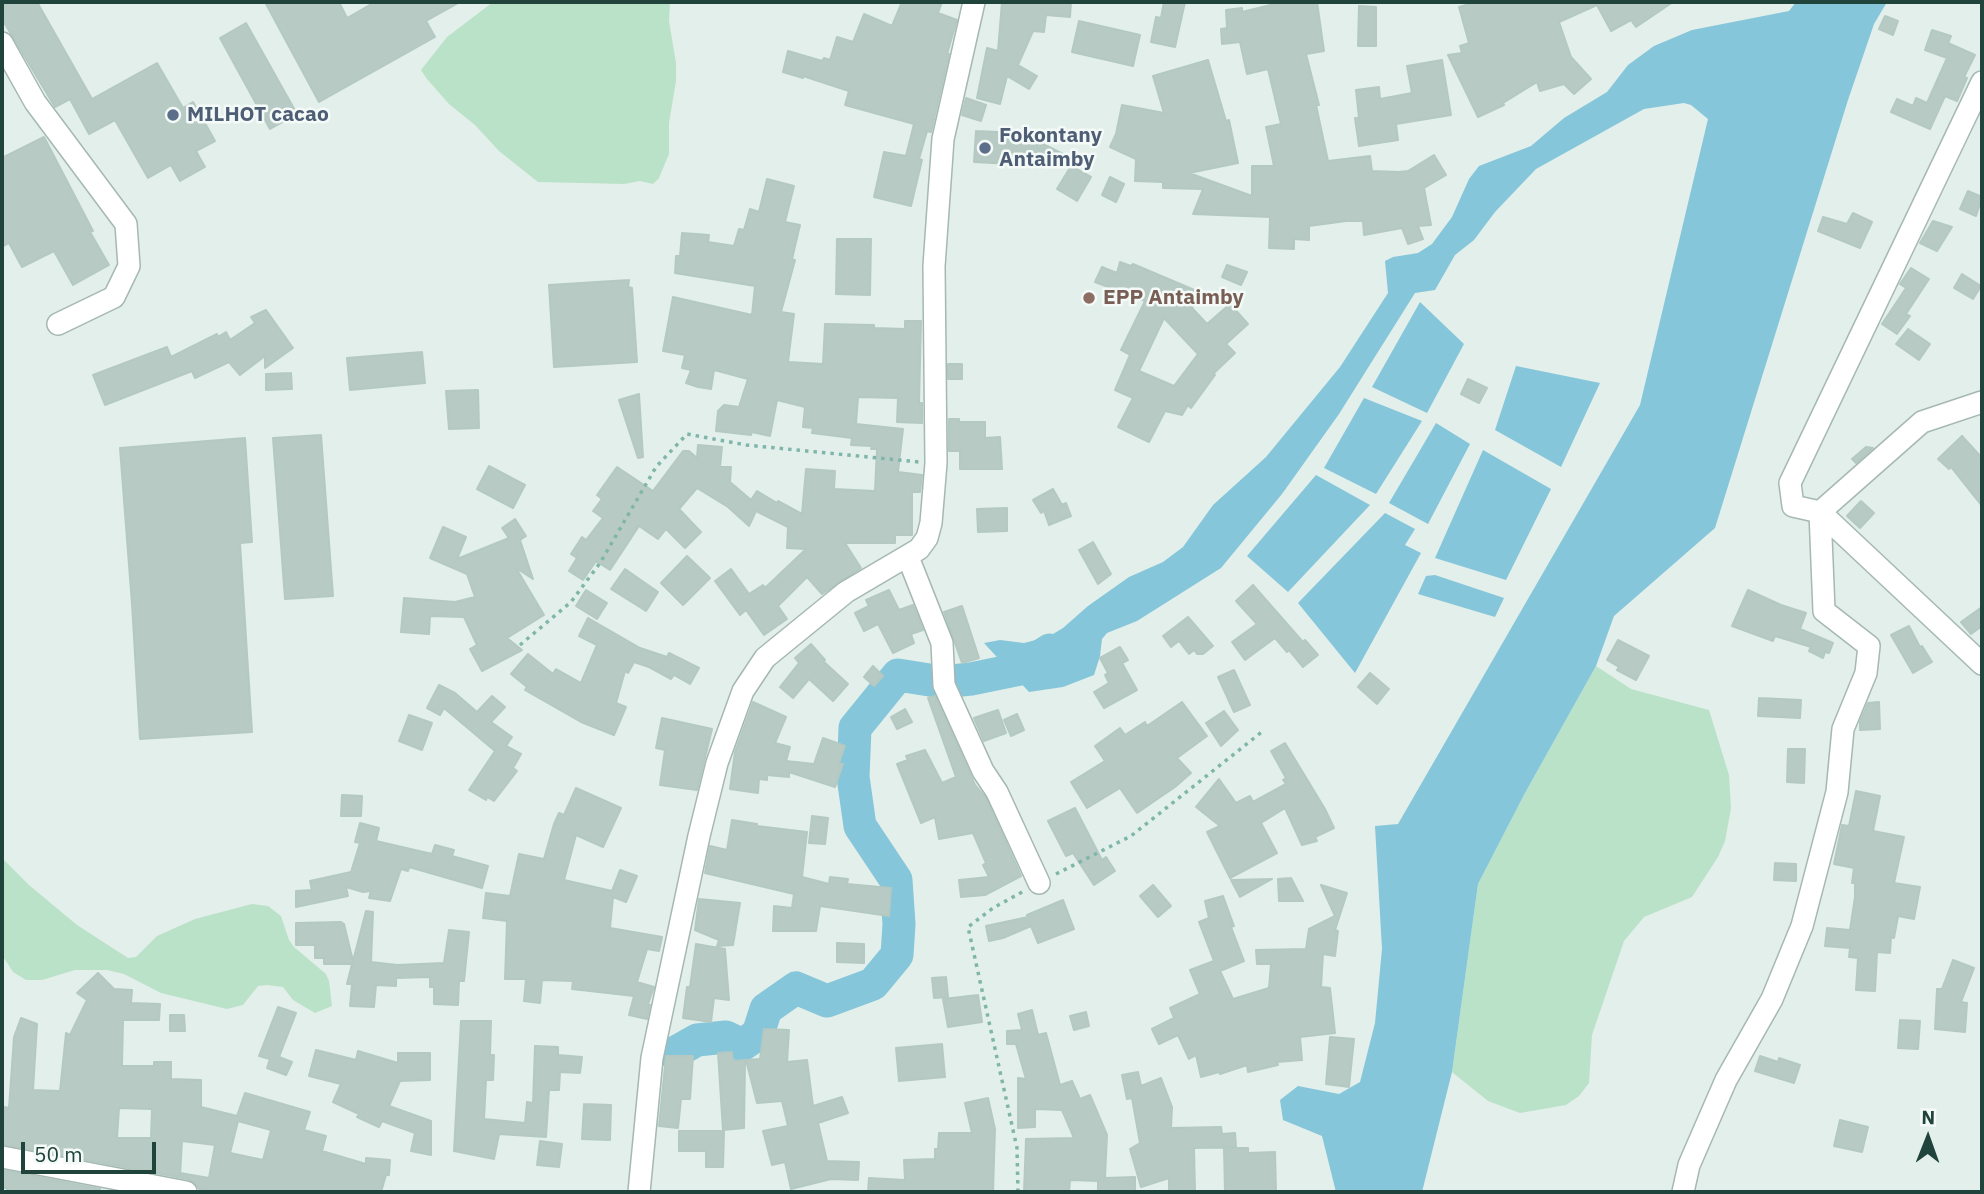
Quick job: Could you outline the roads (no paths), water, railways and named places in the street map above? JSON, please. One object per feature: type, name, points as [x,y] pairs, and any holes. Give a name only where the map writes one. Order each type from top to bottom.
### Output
[{"type":"street","points":[[639,1192],[652,1064],[699,836],[717,763],[743,691],[765,658],[846,592],[919,549],[929,531],[936,464],[934,266],[943,139],[974,2]]},
{"type":"street","points":[[2,43],[35,102],[126,224],[129,266],[114,297],[58,324]]},
{"type":"street","points":[[1982,82],[1790,483],[1793,506],[1820,512],[1982,664]]},
{"type":"street","points":[[1820,512],[1922,422],[1982,402]]},
{"type":"street","points":[[1683,1192],[1689,1165],[1726,1080],[1772,999],[1802,926],[1838,792],[1843,729],[1866,673],[1869,646],[1824,611],[1820,512]]},
{"type":"street","points":[[908,557],[942,643],[944,682],[983,771],[997,792],[1039,883]]},
{"type":"street","points":[[2,1157],[152,1189],[186,1192]]},
{"type":"water","points":[[1796,2],[1887,2],[1874,24],[1848,100],[1715,528],[1614,616],[1596,666],[1478,884],[1452,1072],[1422,1192],[1336,1192],[1322,1136],[1283,1120],[1280,1100],[1298,1086],[1339,1094],[1360,1082],[1375,1023],[1382,949],[1375,826],[1398,824],[1640,405],[1708,119],[1691,105],[1684,103],[1644,109],[1536,169],[1495,212],[1474,240],[1455,255],[1435,290],[1415,293],[1339,414],[1282,494],[1221,568],[1137,621],[1107,633],[1102,639],[1094,675],[1063,687],[1029,692],[984,643],[1000,640],[1024,643],[1048,637],[1129,577],[1163,562],[1183,547],[1213,505],[1266,457],[1340,367],[1388,293],[1385,261],[1418,253],[1432,244],[1452,217],[1469,179],[1479,166],[1531,146],[1564,118],[1607,92],[1628,65],[1654,46],[1692,30],[1789,11]]},
{"type":"water","points":[[1420,302],[1464,344],[1427,413],[1372,387]]},
{"type":"water","points":[[1516,366],[1600,383],[1561,467],[1495,430]]},
{"type":"water","points":[[1364,398],[1422,421],[1376,494],[1324,468]]},
{"type":"water","points":[[1436,423],[1470,444],[1428,524],[1389,503]]},
{"type":"water","points":[[1483,450],[1551,489],[1506,580],[1435,558]]},
{"type":"water","points":[[1316,475],[1370,505],[1288,592],[1247,556]]},
{"type":"water","points":[[1385,513],[1415,529],[1405,545],[1421,553],[1355,673],[1298,603]]},
{"type":"water","points":[[1435,575],[1504,598],[1495,617],[1418,594],[1426,576]]},
{"type":"waterway","points":[[674,1053],[697,1040],[726,1037],[742,1045],[758,1034],[766,1009],[796,988],[827,1001],[873,984],[897,955],[899,924],[896,880],[860,826],[853,777],[855,728],[898,675],[942,682],[971,679],[1020,669],[1050,650]]},
{"type":"place","name":"MILHOT cacao","points":[[173,115]]},
{"type":"place","name":"Fokontany Antaimby","points":[[985,148]]},
{"type":"place","name":"EPP Antaimby","points":[[1089,298]]}]
